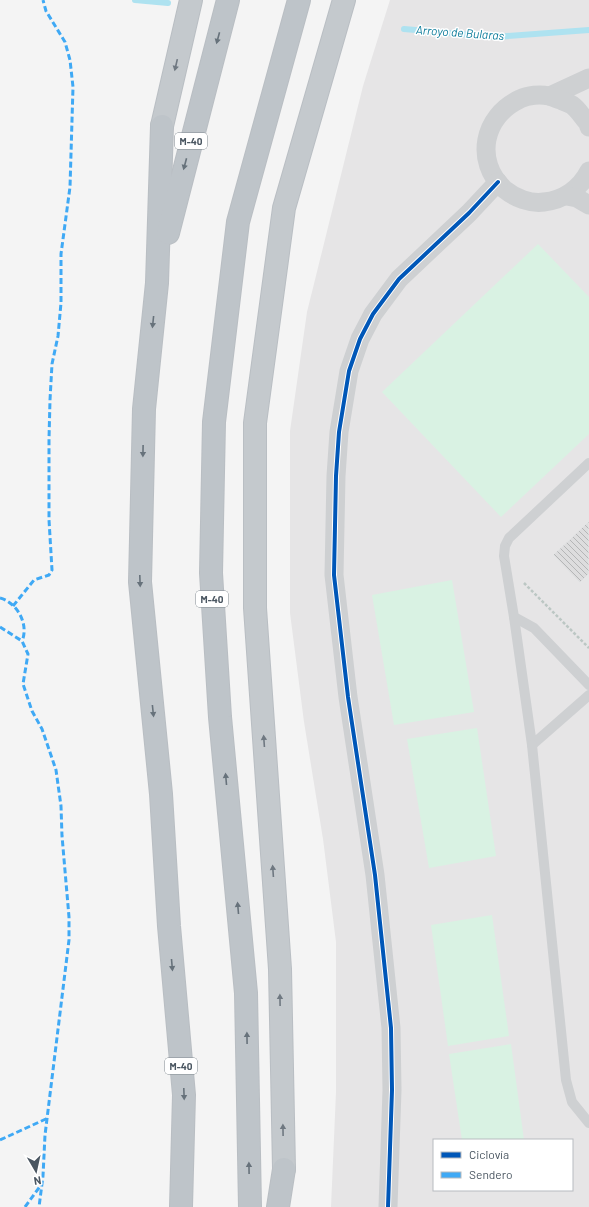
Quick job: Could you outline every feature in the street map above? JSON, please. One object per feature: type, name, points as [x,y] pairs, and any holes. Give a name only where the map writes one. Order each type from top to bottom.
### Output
[{"type":"highway","points":[[157,283],[162,126],[191,0]]},
{"type":"highway","name":"M-40","points":[[181,1207],[184,1095],[168,926],[161,794],[140,582],[144,409],[157,283],[176,199],[228,0]]},
{"type":"highway","name":"M-40","points":[[250,1207],[246,993],[220,717],[211,574],[214,422],[238,222],[299,0]]},
{"type":"highway","points":[[278,1207],[284,1169],[280,969],[255,608],[255,423],[284,208],[344,0]]},
{"type":"street","points":[[550,96],[589,78]]},
{"type":"street","points":[[589,127],[588,123],[572,105],[550,96],[537,95],[524,97],[512,102],[493,121],[488,133],[486,146],[487,159],[491,171],[498,182],[509,193],[522,200],[537,203],[552,202],[567,196],[580,186],[589,173]]},
{"type":"street","points":[[388,1207],[392,1090],[391,1028],[375,875],[348,697],[334,575],[336,476],[339,432],[349,371],[360,339],[373,314],[399,279],[470,212],[498,182]]},
{"type":"street","points":[[567,196],[577,198],[589,205]]},
{"type":"lane","points":[[589,462],[509,538],[504,546],[504,556],[532,745],[566,1080],[572,1102],[589,1123]]},
{"type":"lane","points":[[514,617],[534,628],[589,685]]},
{"type":"lane","points":[[532,745],[589,695]]},
{"type":"path","points":[[522,576],[524,583],[589,648]]},
{"type":"shaded area","points":[[390,0],[589,0],[589,1207],[331,1207],[336,1092],[336,942],[323,839],[304,722],[290,613],[290,431],[307,312],[363,86]]},
{"type":"green space","points":[[538,244],[589,297],[589,434],[501,517],[382,392]]},
{"type":"green space","points":[[452,580],[474,712],[394,725],[372,595]]},
{"type":"green space","points":[[477,728],[496,856],[429,868],[407,739]]},
{"type":"green space","points":[[492,915],[509,1036],[448,1046],[431,925]]},
{"type":"green space","points":[[511,1044],[524,1139],[462,1139],[449,1054]]},
{"type":"building","points":[[589,521],[589,574],[580,583],[553,555]]},
{"type":"waterway","name":"Arroyo de Bularas","points":[[135,0],[168,3]]},
{"type":"waterway","name":"Arroyo de Bularas","points":[[404,29],[495,37],[589,30]]},
{"type":"marked path","points":[[13,606],[34,580],[49,575],[52,570],[49,520],[50,400],[52,364],[58,336],[61,303],[61,254],[70,187],[73,87],[70,60],[65,42],[46,11],[43,0]]},
{"type":"marked path","points":[[0,598],[12,605],[20,615],[24,628],[22,641]]},
{"type":"marked path","points":[[0,627],[22,641],[28,654],[23,684],[32,711],[42,729],[56,770],[61,806],[69,917],[69,940],[45,1135],[43,1176],[39,1207]]},
{"type":"marked path","points":[[0,1140],[48,1118]]},
{"type":"marked path","points":[[25,1207],[41,1185]]},
{"type":"cycle path","points":[[388,1207],[392,1090],[391,1028],[375,875],[348,697],[334,575],[336,476],[339,432],[349,371],[360,339],[373,314],[399,279],[469,213],[498,182]]}]
